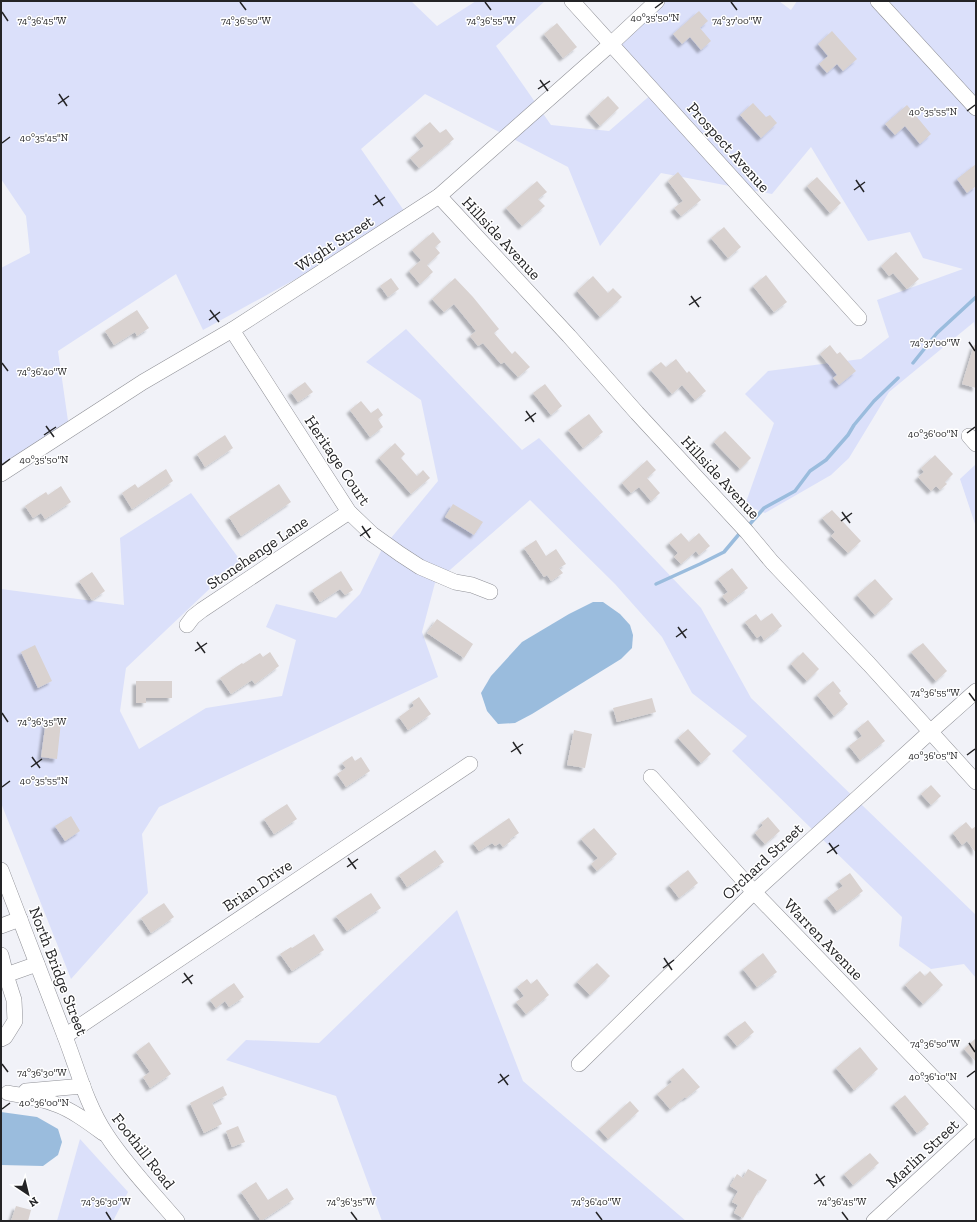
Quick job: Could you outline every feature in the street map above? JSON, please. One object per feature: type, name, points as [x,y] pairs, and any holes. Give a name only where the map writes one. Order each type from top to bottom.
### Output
[{"type":"street","name":"Prospect Avenue","points":[[572,1],[612,43],[859,318]]},
{"type":"street","name":"Wight Street","points":[[1,474],[143,382],[232,330],[439,196],[612,43],[657,1]]},
{"type":"street","points":[[878,1],[976,108]]},
{"type":"street","name":"Hillside Avenue","points":[[439,196],[569,336],[637,413],[747,532],[772,562],[869,664],[976,782]]},
{"type":"street","name":"Heritage Court","points":[[232,330],[349,512],[372,534],[420,567],[455,582],[472,585],[490,592]]},
{"type":"street","name":"Stonehenge Lane","points":[[187,625],[193,617],[202,610],[349,512]]},
{"type":"street","name":"Orchard Street","points":[[580,1064],[754,892],[976,691]]},
{"type":"street","name":"Brian Drive","points":[[65,1036],[470,764]]},
{"type":"street","name":"Warren Avenue","points":[[652,777],[754,892],[976,1122]]},
{"type":"street","name":"North Bridge Street","points":[[1,870],[65,1036],[82,1086]]},
{"type":"street","points":[[1,926],[20,919]]},
{"type":"street","points":[[1,955],[14,1000],[15,1020],[5,1037],[1,1039]]},
{"type":"street","points":[[6,975],[37,964]]},
{"type":"street","points":[[5,1093],[82,1086]]},
{"type":"street","name":"Foothill Road","points":[[82,1086],[97,1120],[106,1134],[132,1168],[177,1221]]},
{"type":"street","points":[[5,1093],[38,1098],[55,1104],[72,1111],[106,1134]]},
{"type":"street","name":"Marlin Street","points":[[874,1221],[976,1127]]},
{"type":"shaded area","points":[[1,1],[411,1],[437,26],[476,1],[545,1],[496,46],[551,125],[609,131],[653,93],[606,43],[654,1],[779,1],[791,10],[797,1],[976,1],[976,338],[974,322],[889,392],[849,458],[831,475],[765,513],[745,505],[774,423],[745,394],[768,371],[861,359],[889,337],[877,300],[963,269],[923,258],[910,232],[868,241],[811,147],[772,194],[661,173],[600,246],[568,167],[425,94],[361,149],[407,215],[392,226],[203,330],[176,274],[58,351],[69,428],[1,470],[1,268],[30,253],[26,216],[1,179]]},
{"type":"shaded area","points":[[406,329],[522,450],[539,438],[701,608],[751,698],[976,915],[976,978],[964,964],[931,969],[899,946],[902,917],[732,751],[747,736],[692,693],[662,637],[615,584],[530,500],[435,583],[422,632],[438,677],[159,807],[142,834],[148,893],[71,979],[1,803],[1,589],[124,605],[120,538],[191,493],[240,560],[126,668],[120,711],[139,749],[206,708],[282,696],[296,640],[266,627],[276,604],[336,618],[360,594],[382,549],[438,481],[421,400],[366,362]]},
{"type":"shaded area","points":[[976,464],[976,527],[960,479]]},
{"type":"shaded area","points":[[593,602],[603,602],[620,614],[630,625],[633,635],[632,648],[621,659],[532,714],[515,723],[498,724],[487,711],[481,693],[491,676],[522,642],[569,614]]},
{"type":"shaded area","points":[[457,910],[523,1081],[686,1221],[382,1221],[336,1096],[226,1060],[246,1040],[319,1043]]},
{"type":"shaded area","points":[[1,1112],[37,1117],[58,1129],[62,1142],[58,1155],[43,1166],[1,1165]]},
{"type":"shaded area","points":[[80,1139],[128,1192],[113,1221],[57,1221]]},
{"type":"building","points":[[699,11],[708,21],[700,28],[711,41],[701,50],[690,37],[682,44],[673,34]]},
{"type":"building","points":[[557,23],[577,47],[563,58],[544,34]]},
{"type":"building","points":[[832,31],[857,59],[843,71],[837,64],[827,73],[819,64],[828,56],[818,44]]},
{"type":"building","points":[[608,96],[619,108],[600,126],[589,114]]},
{"type":"building","points":[[753,103],[766,117],[770,115],[777,123],[761,138],[740,115]]},
{"type":"building","points":[[907,105],[931,134],[920,144],[905,126],[895,135],[885,124]]},
{"type":"building","points":[[430,122],[440,133],[446,129],[454,139],[419,168],[410,158],[424,146],[415,135]]},
{"type":"building","points":[[976,164],[976,186],[967,193],[957,179]]},
{"type":"building","points":[[678,172],[701,200],[681,216],[674,208],[683,201],[668,181]]},
{"type":"building","points":[[817,177],[841,203],[830,213],[807,186]]},
{"type":"building","points":[[537,181],[547,192],[538,199],[545,206],[522,226],[506,208]]},
{"type":"building","points":[[724,227],[741,247],[728,258],[711,238]]},
{"type":"building","points":[[433,232],[441,242],[435,247],[440,253],[427,265],[433,272],[420,284],[409,271],[421,260],[412,250]]},
{"type":"building","points":[[896,252],[919,279],[907,289],[893,273],[889,276],[881,266]]},
{"type":"building","points":[[766,275],[787,302],[774,312],[753,286]]},
{"type":"building","points":[[593,276],[608,293],[613,288],[622,297],[600,317],[577,291]]},
{"type":"building","points":[[391,278],[399,289],[388,297],[380,286]]},
{"type":"building","points":[[455,278],[473,297],[499,329],[494,333],[512,354],[515,351],[530,367],[518,377],[504,362],[501,364],[483,343],[478,346],[470,336],[476,331],[454,304],[444,312],[432,299]]},
{"type":"building","points":[[137,310],[149,328],[137,336],[135,332],[114,345],[105,331]]},
{"type":"building","points":[[830,345],[837,354],[840,352],[856,371],[839,385],[833,378],[837,375],[820,354]]},
{"type":"building","points":[[974,345],[976,346],[976,388],[962,384]]},
{"type":"building","points":[[676,359],[687,373],[689,371],[706,391],[695,400],[682,385],[672,394],[651,370],[661,362],[666,367]]},
{"type":"building","points":[[305,382],[313,392],[298,402],[291,392]]},
{"type":"building","points":[[545,384],[562,406],[551,415],[533,393]]},
{"type":"building","points":[[361,401],[371,413],[378,408],[383,415],[378,419],[383,427],[370,437],[350,410]]},
{"type":"building","points":[[589,414],[603,432],[583,448],[568,430]]},
{"type":"building","points":[[725,431],[751,458],[740,469],[714,442]]},
{"type":"building","points":[[225,435],[233,448],[205,467],[197,454]]},
{"type":"building","points":[[395,443],[405,454],[401,458],[417,476],[423,470],[430,478],[411,494],[379,458]]},
{"type":"building","points":[[935,455],[953,474],[945,482],[947,484],[940,490],[936,486],[931,491],[918,477],[924,472],[921,468]]},
{"type":"building","points":[[647,460],[656,470],[647,478],[660,493],[651,501],[639,487],[631,493],[622,483]]},
{"type":"building","points":[[166,469],[173,481],[132,509],[122,493],[135,484],[138,488]]},
{"type":"building","points":[[279,484],[291,502],[241,536],[229,517]]},
{"type":"building","points":[[61,486],[71,502],[45,519],[41,513],[33,518],[25,506],[46,492],[48,495]]},
{"type":"building","points":[[453,504],[483,522],[474,535],[445,517]]},
{"type":"building","points":[[832,510],[861,541],[848,553],[831,536],[835,532],[822,518]]},
{"type":"building","points":[[681,533],[689,542],[699,533],[710,546],[699,555],[696,551],[681,564],[674,557],[678,553],[669,543]]},
{"type":"building","points":[[536,540],[546,556],[556,549],[566,564],[559,568],[563,573],[551,581],[547,575],[544,577],[524,548]]},
{"type":"building","points":[[732,568],[748,588],[728,603],[722,596],[728,592],[718,579]]},
{"type":"building","points":[[341,571],[353,590],[345,595],[340,589],[320,602],[312,590]]},
{"type":"building","points":[[92,572],[105,591],[92,600],[79,581]]},
{"type":"building","points":[[875,579],[893,599],[875,615],[857,595]]},
{"type":"building","points":[[772,613],[782,626],[764,640],[761,635],[757,638],[745,622],[756,614],[761,621]]},
{"type":"building","points":[[437,619],[473,644],[464,658],[427,633]]},
{"type":"building","points":[[923,643],[947,671],[936,681],[911,652]]},
{"type":"building","points":[[35,645],[52,681],[38,688],[21,652]]},
{"type":"building","points":[[270,652],[279,666],[255,684],[252,680],[231,694],[220,678],[260,653],[263,657]]},
{"type":"building","points":[[803,652],[819,669],[807,681],[791,664]]},
{"type":"building","points":[[136,681],[172,681],[172,698],[146,698],[146,703],[136,703]]},
{"type":"building","points":[[833,681],[841,691],[839,693],[848,704],[834,716],[817,695]]},
{"type":"building","points":[[419,697],[431,714],[408,730],[399,717],[414,706],[412,702]]},
{"type":"building","points":[[652,698],[656,712],[617,722],[613,708]]},
{"type":"building","points":[[46,720],[61,722],[57,759],[41,757]]},
{"type":"building","points":[[868,720],[885,741],[860,760],[849,746],[862,736],[857,729]]},
{"type":"building","points":[[688,729],[711,754],[701,763],[678,738]]},
{"type":"building","points":[[574,730],[592,734],[585,768],[567,765]]},
{"type":"building","points":[[352,756],[355,761],[361,757],[370,771],[346,787],[337,774],[346,768],[342,763]]},
{"type":"building","points":[[931,785],[941,796],[931,805],[921,794]]},
{"type":"building","points":[[287,804],[297,819],[274,834],[264,819]]},
{"type":"building","points":[[71,816],[80,831],[65,841],[55,826]]},
{"type":"building","points":[[768,817],[780,831],[765,844],[755,833],[763,825],[761,823]]},
{"type":"building","points":[[509,818],[519,833],[510,839],[511,841],[503,847],[500,843],[495,846],[492,843],[479,851],[473,843]]},
{"type":"building","points":[[966,822],[972,829],[976,826],[976,853],[967,841],[962,845],[953,833]]},
{"type":"building","points":[[594,828],[617,854],[597,871],[591,864],[598,858],[581,839]]},
{"type":"building","points":[[435,850],[444,862],[407,887],[399,875]]},
{"type":"building","points":[[688,870],[698,883],[679,898],[669,885]]},
{"type":"building","points":[[850,873],[863,891],[837,911],[827,898],[843,886],[839,881]]},
{"type":"building","points":[[371,893],[381,908],[347,931],[336,916]]},
{"type":"building","points":[[164,903],[174,917],[151,933],[141,918]]},
{"type":"building","points":[[314,934],[324,950],[292,971],[280,954]]},
{"type":"building","points":[[763,953],[777,972],[757,987],[743,969]]},
{"type":"building","points":[[597,963],[610,976],[590,995],[577,982]]},
{"type":"building","points":[[920,971],[925,976],[930,971],[943,985],[923,1004],[905,985]]},
{"type":"building","points":[[527,979],[531,984],[537,979],[549,995],[526,1014],[516,1002],[524,996],[517,987]]},
{"type":"building","points":[[234,983],[244,997],[229,1007],[225,1001],[216,1008],[210,1000]]},
{"type":"building","points":[[745,1021],[754,1032],[737,1046],[727,1034]]},
{"type":"building","points":[[976,1038],[976,1062],[964,1049]]},
{"type":"building","points":[[149,1042],[171,1074],[150,1088],[143,1077],[150,1072],[136,1052]]},
{"type":"building","points":[[860,1047],[878,1069],[854,1090],[836,1068]]},
{"type":"building","points":[[683,1068],[700,1087],[670,1109],[657,1094],[672,1082],[670,1079]]},
{"type":"building","points":[[223,1086],[227,1095],[212,1103],[222,1124],[204,1133],[190,1103]]},
{"type":"building","points":[[905,1095],[929,1124],[917,1133],[894,1104]]},
{"type":"building","points":[[630,1101],[639,1111],[608,1139],[599,1129]]},
{"type":"building","points":[[238,1126],[245,1142],[232,1147],[226,1131]]},
{"type":"building","points":[[870,1153],[879,1163],[853,1185],[844,1174]]},
{"type":"building","points":[[748,1169],[767,1180],[760,1191],[759,1190],[743,1218],[734,1213],[738,1205],[732,1202],[738,1191],[730,1186],[737,1174],[743,1178]]},
{"type":"building","points":[[256,1182],[268,1200],[287,1188],[294,1199],[261,1221],[241,1192]]},
{"type":"building","points":[[16,1206],[31,1210],[28,1221],[11,1221]]},
{"type":"waterway","points":[[913,363],[937,333],[976,297]]},
{"type":"waterway","points":[[749,525],[764,508],[795,491],[810,471],[826,460],[848,435],[854,425],[874,401],[898,378]]},
{"type":"waterway","points":[[656,584],[724,552],[740,533]]}]
